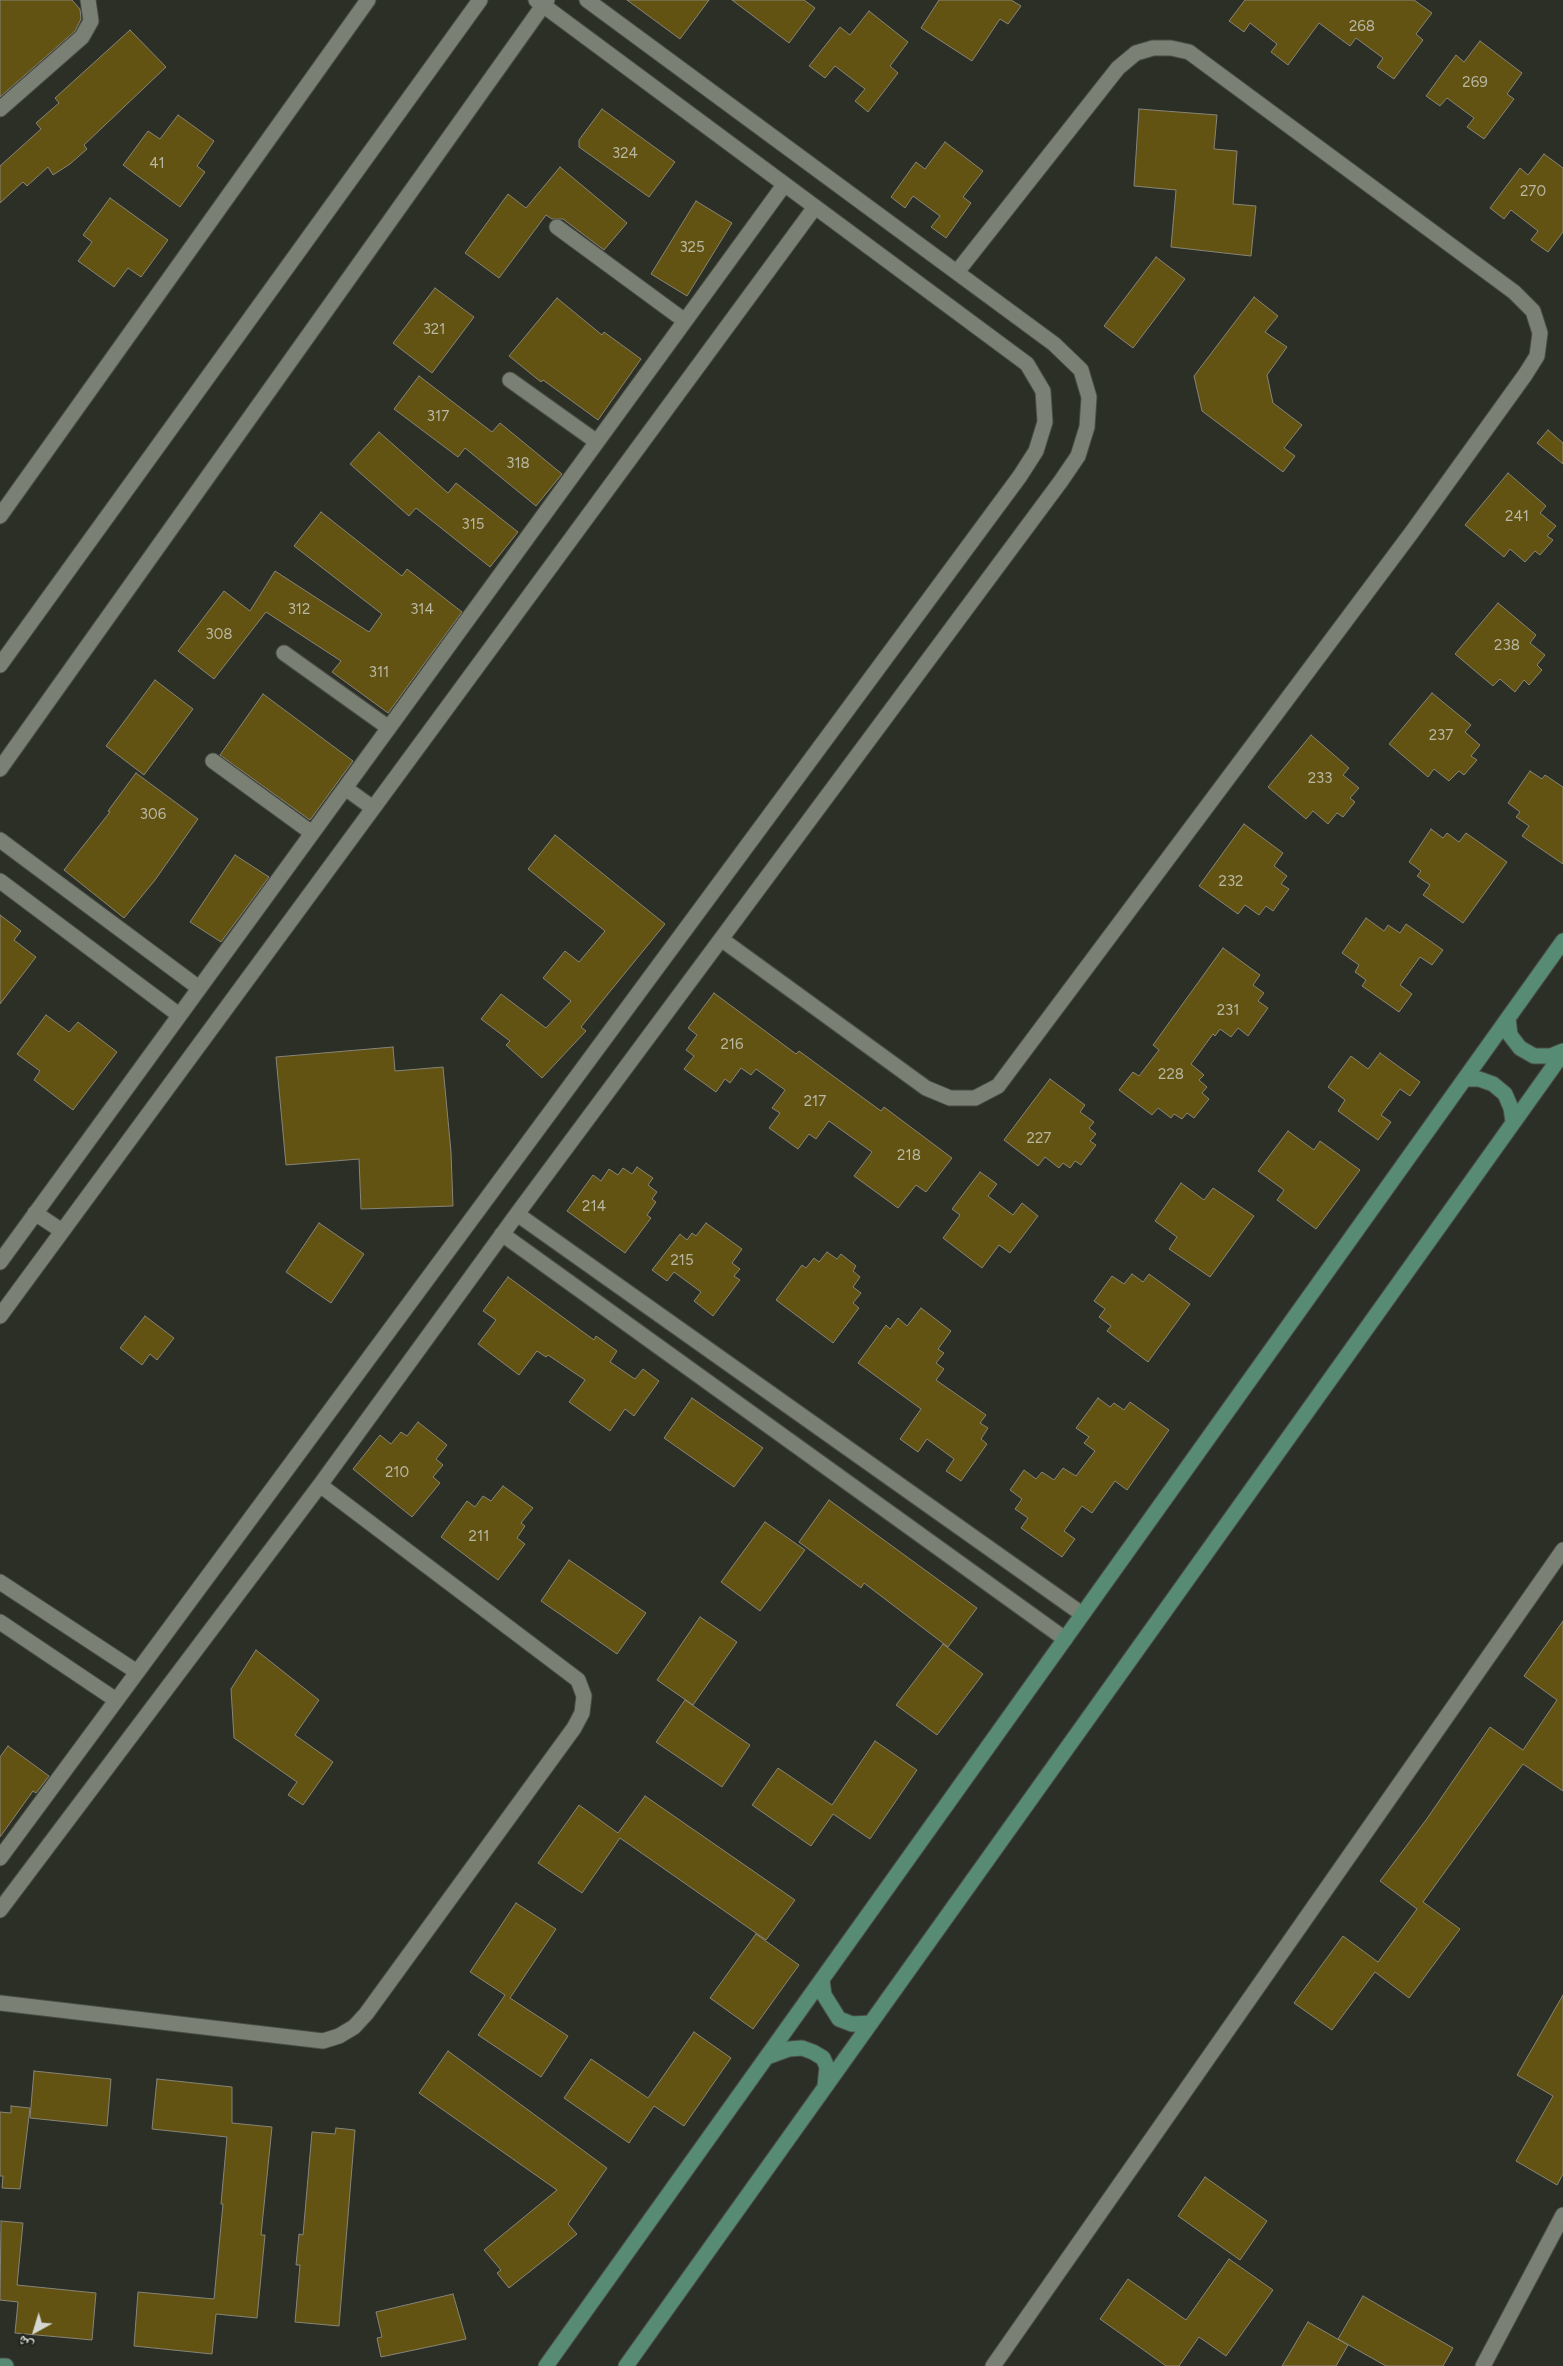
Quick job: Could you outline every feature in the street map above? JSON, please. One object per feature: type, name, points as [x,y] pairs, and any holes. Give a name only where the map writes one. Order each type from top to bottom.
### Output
[{"type":"street","points":[[0,109],[82,37],[91,21],[88,0]]},
{"type":"street","points":[[0,516],[368,0]]},
{"type":"street","points":[[0,665],[480,0]]},
{"type":"street","points":[[0,1910],[320,1485],[502,1234],[1078,456],[1087,427],[1089,397],[1081,370],[1054,344],[588,0]]},
{"type":"street","points":[[0,769],[542,2],[784,185],[1028,364],[1043,391],[1046,422],[1036,450],[1020,476],[0,1858]]},
{"type":"street","points":[[721,939],[926,1088],[950,1098],[976,1098],[998,1086],[1424,517],[1536,356],[1540,333],[1533,311],[1514,292],[1189,52],[1171,48],[1153,48],[1136,53],[1118,68],[957,272]]},
{"type":"street","points":[[0,1262],[784,185]]},
{"type":"street","points":[[0,1316],[815,207]]},
{"type":"street","points":[[557,227],[685,321]]},
{"type":"street","points":[[510,380],[597,442]]},
{"type":"street","points":[[284,653],[389,728]]},
{"type":"street","points":[[213,762],[312,833]]},
{"type":"street","points":[[345,788],[373,808]]},
{"type":"street","points":[[0,840],[199,988]]},
{"type":"street","points":[[0,881],[180,1015]]},
{"type":"street","points":[[546,2366],[1563,941]]},
{"type":"street","points":[[1508,1018],[1510,1035],[1520,1048],[1534,1056],[1551,1056],[1563,1052]]},
{"type":"street","points":[[626,2366],[1563,1052]]},
{"type":"street","points":[[1465,1079],[1480,1079],[1493,1084],[1505,1094],[1511,1108],[1513,1122]]},
{"type":"street","points":[[35,1213],[62,1231]]},
{"type":"street","points":[[517,1214],[1082,1614]]},
{"type":"street","points":[[502,1234],[1065,1638]]},
{"type":"street","points":[[0,2003],[323,2041],[339,2036],[354,2027],[366,2014],[574,1728],[582,1713],[584,1696],[578,1680],[320,1485]]},
{"type":"street","points":[[993,2366],[1563,1550]]},
{"type":"street","points":[[0,1582],[137,1672]]},
{"type":"street","points":[[0,1622],[116,1700]]},
{"type":"street","points":[[822,1980],[824,1994],[839,2018],[845,2023],[870,2023]]},
{"type":"street","points":[[766,2058],[789,2049],[802,2048],[813,2052],[823,2058],[827,2067],[824,2088]]},
{"type":"street","points":[[1483,2366],[1563,2215]]},
{"type":"street","points":[[0,2366],[6,2366]]},
{"type":"building","points":[[0,0],[72,0],[80,9],[81,19],[75,31],[0,97]]},
{"type":"building","points":[[627,0],[709,0],[680,39]]},
{"type":"building","points":[[732,0],[804,0],[815,8],[789,43]]},
{"type":"building","points":[[939,0],[1011,0],[1021,6],[1008,24],[1000,19],[972,61],[921,28]]},
{"type":"building","points":[[1245,0],[1414,0],[1432,13],[1416,34],[1423,40],[1394,79],[1377,67],[1383,58],[1356,38],[1350,46],[1319,23],[1288,65],[1271,52],[1277,44],[1250,23],[1244,32],[1229,21]]},
{"type":"building","points":[[869,11],[908,42],[890,66],[898,73],[868,112],[855,101],[865,89],[835,66],[825,78],[809,66],[840,27],[850,35]]},
{"type":"building","points":[[130,30],[166,67],[84,145],[87,149],[70,164],[53,175],[48,167],[27,186],[23,182],[0,203],[0,166],[41,129],[36,123],[59,103],[55,98]]},
{"type":"building","points":[[1480,41],[1522,73],[1507,94],[1514,99],[1484,139],[1467,127],[1474,118],[1447,98],[1440,106],[1426,96],[1456,55],[1464,62]]},
{"type":"building","points":[[602,109],[675,162],[649,197],[579,147],[579,140]]},
{"type":"building","points":[[1139,109],[1217,115],[1214,149],[1237,151],[1233,204],[1256,206],[1251,256],[1171,247],[1176,190],[1134,186]]},
{"type":"building","points":[[178,115],[214,141],[197,166],[205,172],[180,207],[123,165],[148,131],[160,139]]},
{"type":"building","points":[[945,142],[983,171],[963,197],[971,203],[946,238],[931,227],[940,216],[913,196],[905,208],[891,197],[916,162],[925,169]]},
{"type":"building","points":[[1544,154],[1563,168],[1563,232],[1548,252],[1531,240],[1538,231],[1511,210],[1504,219],[1490,208],[1520,168],[1528,175]]},
{"type":"building","points":[[560,167],[627,223],[604,250],[563,219],[552,219],[546,215],[499,278],[465,253],[508,194],[526,208]]},
{"type":"building","points":[[110,198],[168,240],[141,277],[128,268],[114,287],[78,261],[92,242],[83,235]]},
{"type":"building","points":[[696,201],[732,223],[687,296],[651,274]]},
{"type":"building","points":[[1156,257],[1185,279],[1133,348],[1104,326]]},
{"type":"building","points":[[435,288],[474,317],[432,373],[393,343]]},
{"type":"building","points":[[1254,297],[1278,316],[1265,332],[1287,347],[1267,375],[1273,403],[1302,425],[1284,448],[1295,456],[1283,472],[1202,411],[1194,376]]},
{"type":"building","points":[[557,298],[602,335],[604,332],[641,359],[598,420],[543,380],[541,382],[509,356]]},
{"type":"building","points":[[419,376],[492,432],[500,423],[562,474],[536,506],[465,448],[458,457],[394,409]]},
{"type":"building","points":[[1548,430],[1563,443],[1563,464],[1537,443]]},
{"type":"building","points":[[379,432],[448,493],[456,483],[518,532],[490,567],[416,508],[409,516],[350,464]]},
{"type":"building","points":[[1508,473],[1546,506],[1540,513],[1556,526],[1547,536],[1553,540],[1540,555],[1535,551],[1525,562],[1510,549],[1504,557],[1465,525]]},
{"type":"building","points":[[321,512],[402,576],[407,569],[462,612],[388,713],[332,672],[341,661],[266,612],[214,679],[178,651],[224,591],[250,611],[275,571],[369,632],[382,614],[294,546]]},
{"type":"building","points":[[1498,603],[1536,635],[1530,643],[1545,655],[1537,665],[1542,670],[1529,685],[1524,680],[1515,692],[1500,679],[1493,686],[1455,654]]},
{"type":"building","points":[[155,680],[193,709],[144,775],[106,746]]},
{"type":"building","points":[[1432,693],[1471,725],[1465,732],[1480,745],[1471,756],[1477,760],[1464,775],[1459,771],[1449,781],[1434,769],[1428,777],[1389,744]]},
{"type":"building","points":[[263,694],[353,761],[310,820],[220,755]]},
{"type":"building","points":[[1311,735],[1349,768],[1343,775],[1359,788],[1350,798],[1355,802],[1343,817],[1337,813],[1328,824],[1313,811],[1306,819],[1268,787]]},
{"type":"building","points":[[1530,771],[1542,779],[1545,775],[1563,787],[1563,864],[1522,836],[1529,826],[1516,817],[1520,812],[1508,803]]},
{"type":"building","points":[[136,773],[198,819],[155,880],[124,918],[64,870],[110,812],[108,811]]},
{"type":"building","points":[[1244,824],[1283,853],[1274,866],[1287,876],[1281,884],[1289,889],[1273,911],[1266,906],[1259,915],[1245,905],[1238,914],[1199,886]]},
{"type":"building","points":[[1431,829],[1443,838],[1447,833],[1459,842],[1466,833],[1507,862],[1463,923],[1423,895],[1430,885],[1417,876],[1421,871],[1409,862]]},
{"type":"building","points":[[555,835],[665,924],[581,1027],[586,1031],[542,1078],[506,1045],[510,1041],[481,1019],[501,994],[546,1028],[571,1001],[543,978],[565,951],[579,962],[605,931],[528,869]]},
{"type":"building","points":[[235,855],[269,877],[221,942],[190,922]]},
{"type":"building","points":[[0,915],[21,931],[14,940],[36,957],[0,1004]]},
{"type":"building","points":[[1366,918],[1384,931],[1388,925],[1400,933],[1406,924],[1443,950],[1432,965],[1420,957],[1400,985],[1412,994],[1399,1012],[1362,986],[1366,980],[1355,972],[1359,965],[1342,953]]},
{"type":"building","points":[[1223,948],[1260,975],[1253,985],[1264,993],[1258,1001],[1268,1008],[1248,1036],[1238,1028],[1231,1037],[1220,1029],[1215,1036],[1213,1034],[1191,1064],[1204,1075],[1199,1080],[1207,1087],[1202,1093],[1209,1099],[1194,1118],[1187,1113],[1182,1119],[1174,1114],[1171,1118],[1158,1108],[1152,1115],[1119,1090],[1133,1072],[1139,1076],[1159,1050],[1153,1045]]},
{"type":"building","points":[[714,993],[796,1054],[799,1051],[881,1111],[884,1107],[952,1158],[926,1192],[916,1185],[898,1208],[854,1176],[872,1152],[829,1121],[816,1139],[809,1134],[798,1149],[769,1128],[780,1113],[772,1108],[785,1090],[756,1069],[751,1075],[741,1068],[730,1083],[725,1079],[716,1092],[684,1069],[694,1056],[686,1050],[697,1035],[688,1028]]},
{"type":"building","points":[[46,1015],[69,1032],[78,1022],[117,1052],[73,1110],[34,1080],[40,1071],[17,1054]]},
{"type":"building","points":[[393,1047],[395,1071],[443,1067],[451,1152],[453,1206],[361,1209],[359,1159],[286,1165],[276,1057]]},
{"type":"building","points":[[1380,1053],[1420,1082],[1410,1096],[1400,1089],[1381,1115],[1391,1122],[1378,1140],[1338,1111],[1345,1100],[1328,1087],[1351,1056],[1368,1069]]},
{"type":"building","points":[[1050,1079],[1085,1105],[1080,1112],[1094,1122],[1089,1128],[1096,1134],[1090,1141],[1096,1145],[1081,1165],[1075,1161],[1070,1168],[1063,1163],[1059,1168],[1045,1157],[1038,1166],[1004,1140]]},
{"type":"building","points":[[1288,1131],[1314,1150],[1320,1141],[1360,1170],[1316,1229],[1277,1200],[1284,1190],[1258,1171]]},
{"type":"building","points":[[637,1167],[653,1178],[648,1185],[657,1192],[652,1199],[656,1202],[647,1215],[651,1218],[625,1253],[567,1211],[593,1175],[601,1181],[609,1169],[618,1175],[623,1168],[632,1174]]},
{"type":"building","points":[[980,1172],[997,1184],[988,1196],[1013,1215],[1022,1203],[1038,1216],[1010,1253],[999,1245],[982,1268],[943,1238],[960,1215],[952,1209]]},
{"type":"building","points":[[1181,1183],[1204,1200],[1213,1188],[1254,1216],[1210,1277],[1169,1249],[1177,1237],[1155,1221]]},
{"type":"building","points":[[319,1223],[364,1254],[331,1303],[286,1272]]},
{"type":"building","points":[[706,1223],[742,1249],[732,1263],[740,1269],[734,1276],[740,1280],[713,1316],[694,1301],[701,1292],[674,1272],[667,1281],[652,1270],[680,1234],[687,1240],[692,1233],[696,1236]]},
{"type":"building","points":[[827,1252],[837,1259],[841,1254],[856,1266],[853,1271],[860,1277],[853,1287],[861,1293],[853,1303],[859,1308],[833,1343],[776,1300],[802,1265],[806,1268],[814,1258],[819,1262]]},
{"type":"building","points":[[1132,1274],[1143,1282],[1149,1274],[1190,1304],[1148,1362],[1107,1331],[1111,1326],[1099,1317],[1105,1309],[1094,1301],[1112,1276],[1124,1284]]},
{"type":"building","points":[[508,1277],[594,1340],[596,1336],[617,1351],[610,1362],[635,1379],[643,1369],[659,1381],[634,1416],[625,1409],[610,1431],[569,1402],[585,1380],[548,1355],[546,1357],[537,1351],[519,1375],[478,1344],[496,1320],[483,1311]]},
{"type":"building","points":[[921,1308],[951,1331],[938,1349],[944,1353],[936,1363],[944,1369],[936,1380],[986,1415],[980,1423],[988,1428],[981,1439],[987,1444],[961,1481],[946,1471],[954,1459],[927,1439],[918,1452],[900,1439],[921,1409],[858,1363],[886,1325],[890,1329],[898,1318],[907,1326]]},
{"type":"building","points":[[145,1316],[174,1338],[157,1360],[150,1354],[142,1365],[120,1348]]},
{"type":"building","points":[[692,1398],[763,1448],[734,1487],[664,1438]]},
{"type":"building","points":[[1098,1398],[1110,1407],[1114,1403],[1124,1410],[1130,1402],[1169,1430],[1127,1490],[1115,1481],[1092,1513],[1082,1506],[1064,1531],[1075,1539],[1062,1557],[1021,1528],[1028,1518],[1015,1509],[1022,1499],[1010,1490],[1024,1470],[1036,1479],[1042,1472],[1054,1480],[1063,1468],[1076,1476],[1095,1451],[1084,1443],[1089,1437],[1076,1428]]},
{"type":"building","points":[[418,1422],[447,1445],[436,1459],[443,1465],[433,1477],[440,1483],[412,1517],[353,1469],[380,1435],[391,1444],[401,1432],[407,1436]]},
{"type":"building","points":[[503,1486],[533,1508],[521,1523],[525,1526],[517,1538],[525,1544],[498,1580],[441,1537],[467,1501],[475,1507],[483,1496],[491,1501]]},
{"type":"building","points":[[829,1500],[977,1608],[948,1647],[864,1583],[861,1588],[799,1542]]},
{"type":"building","points":[[765,1522],[805,1550],[760,1611],[721,1582]]},
{"type":"building","points":[[569,1560],[646,1613],[617,1654],[541,1601]]},
{"type":"building","points":[[700,1617],[737,1642],[693,1705],[657,1680]]},
{"type":"building","points":[[1563,1621],[1563,1791],[1523,1764],[1423,1902],[1460,1929],[1409,1998],[1375,1972],[1332,2030],[1294,2003],[1343,1936],[1378,1962],[1417,1909],[1380,1881],[1426,1820],[1490,1727],[1523,1750],[1557,1700],[1524,1676]]},
{"type":"building","points":[[943,1644],[983,1674],[937,1735],[896,1705]]},
{"type":"building","points":[[256,1650],[319,1700],[295,1735],[333,1762],[303,1805],[288,1795],[297,1782],[234,1738],[231,1689]]},
{"type":"building","points":[[685,1700],[750,1745],[722,1787],[656,1742]]},
{"type":"building","points":[[875,1741],[917,1770],[870,1839],[833,1814],[811,1846],[752,1805],[778,1768],[832,1805]]},
{"type":"building","points":[[8,1746],[49,1776],[36,1793],[33,1791],[0,1837],[0,1757]]},
{"type":"building","points":[[645,1796],[795,1900],[766,1940],[620,1838],[582,1893],[538,1863],[579,1805],[618,1833]]},
{"type":"building","points":[[516,1903],[556,1929],[510,1998],[568,2036],[541,2077],[478,2035],[505,1995],[470,1972]]},
{"type":"building","points":[[756,1934],[799,1965],[753,2029],[710,1998]]},
{"type":"building","points":[[1563,1995],[1563,2174],[1557,2185],[1516,2161],[1553,2096],[1517,2075]]},
{"type":"building","points":[[694,2032],[731,2058],[684,2126],[654,2106],[629,2143],[564,2098],[591,2059],[648,2098]]},
{"type":"building","points":[[448,2051],[607,2168],[568,2224],[577,2234],[509,2288],[497,2273],[501,2270],[484,2250],[557,2190],[419,2093]]},
{"type":"building","points":[[34,2071],[111,2079],[107,2126],[30,2118]]},
{"type":"building","points":[[157,2079],[232,2087],[232,2123],[272,2127],[261,2235],[265,2235],[257,2318],[216,2314],[212,2354],[134,2346],[138,2292],[214,2299],[223,2204],[221,2204],[227,2137],[152,2129]]},
{"type":"building","points":[[11,2106],[30,2108],[20,2189],[2,2188],[3,2176],[0,2176],[0,2112],[11,2113]]},
{"type":"building","points":[[336,2128],[355,2130],[339,2326],[295,2322],[300,2265],[296,2265],[299,2234],[303,2235],[312,2132],[335,2134]]},
{"type":"building","points":[[1205,2177],[1267,2221],[1240,2260],[1178,2216]]},
{"type":"building","points":[[1,2221],[23,2223],[17,2285],[96,2293],[92,2340],[15,2333],[18,2302],[0,2300]]},
{"type":"building","points":[[1229,2259],[1273,2290],[1226,2356],[1199,2337],[1179,2366],[1166,2366],[1100,2319],[1128,2279],[1186,2320]]},
{"type":"building","points":[[453,2294],[466,2339],[381,2357],[377,2338],[382,2337],[376,2312]]},
{"type":"building","points":[[1363,2296],[1453,2348],[1443,2366],[1386,2366],[1338,2339]]},
{"type":"building","points":[[1308,2322],[1348,2345],[1336,2366],[1282,2366]]}]
